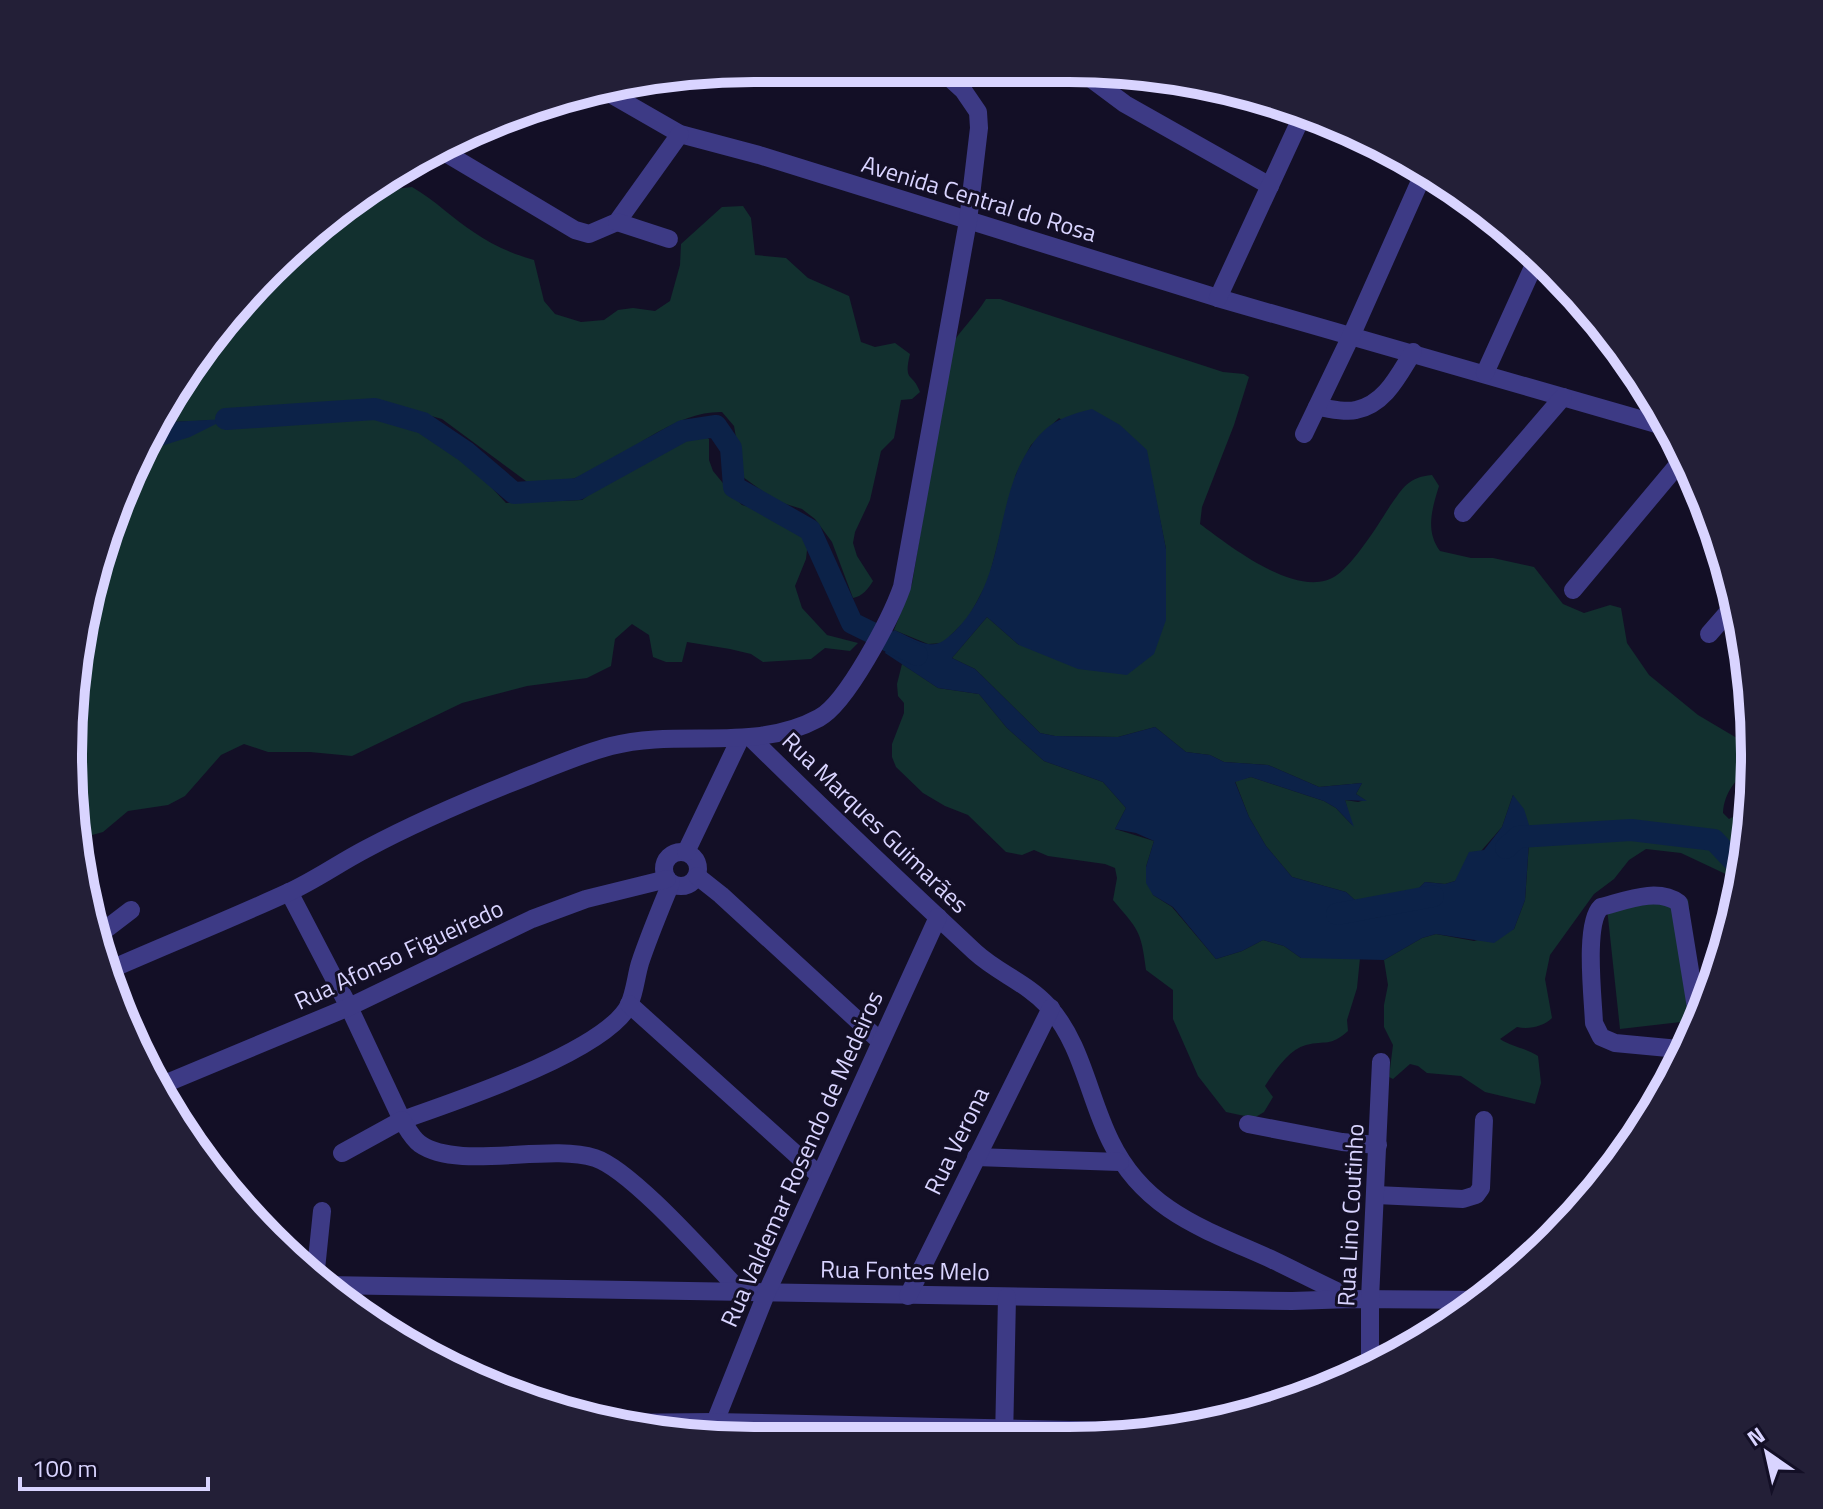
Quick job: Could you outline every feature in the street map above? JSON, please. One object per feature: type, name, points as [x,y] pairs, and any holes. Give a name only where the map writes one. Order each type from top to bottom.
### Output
[{"type":"street","name":"Rua Marques Guimarães","points":[[746,739],[816,720],[830,711],[867,655],[896,605],[902,587],[968,221],[979,128],[978,112],[973,101],[954,82]]},
{"type":"street","points":[[1096,83],[1125,104],[1270,186]]},
{"type":"street","name":"Avenida Central do Rosa","points":[[615,97],[680,134],[759,155],[1218,298],[1654,423]]},
{"type":"street","points":[[1218,298],[1299,123]]},
{"type":"street","points":[[449,155],[575,230],[589,234],[617,222],[680,134]]},
{"type":"street","points":[[1304,434],[1420,181]]},
{"type":"street","points":[[617,222],[669,239]]},
{"type":"street","points":[[1485,373],[1532,268]]},
{"type":"street","points":[[1317,407],[1353,411],[1376,403],[1394,384],[1413,352]]},
{"type":"street","points":[[1463,513],[1563,397]]},
{"type":"street","points":[[1573,590],[1676,467]]},
{"type":"street","points":[[1709,634],[1726,614]]},
{"type":"street","points":[[117,967],[289,892],[365,849],[457,803],[612,745],[677,739],[746,739],[686,852]]},
{"type":"street","name":"Rua Marques Guimarães","points":[[746,739],[979,956],[1024,984],[1051,1008],[1068,1036],[1120,1162],[1151,1196],[1180,1218],[1361,1299]]},
{"type":"street","points":[[677,851],[686,852],[697,861],[697,876],[685,886],[669,881],[663,871],[664,862],[677,851]]},
{"type":"street","points":[[697,876],[880,1041]]},
{"type":"street","points":[[342,1153],[402,1120],[506,1082],[558,1058],[621,1016],[629,1004],[669,881]]},
{"type":"street","name":"Rua Afonso Figueiredo","points":[[167,1083],[349,1007],[532,919],[586,899],[669,881]]},
{"type":"street","points":[[289,892],[349,1007],[402,1120],[420,1143],[439,1152],[484,1156],[560,1153],[601,1161],[631,1183],[743,1294]]},
{"type":"street","points":[[1672,1052],[1605,1041],[1596,1030],[1592,928],[1597,910],[1649,896],[1670,897],[1679,903],[1695,999]]},
{"type":"street","points":[[105,930],[131,910]]},
{"type":"street","name":"Rua Valdemar Rosendo de Medeiros","points":[[715,1422],[766,1294],[938,917]]},
{"type":"street","points":[[629,1004],[819,1175]]},
{"type":"street","name":"Rua Verona","points":[[908,1296],[1051,1008]]},
{"type":"street","name":"Rua Lino Coutinho","points":[[1368,1357],[1361,1299],[1376,1195],[1381,1062]]},
{"type":"street","points":[[1376,1195],[1463,1199],[1476,1195],[1481,1188],[1484,1120]]},
{"type":"street","points":[[1248,1124],[1342,1142],[1378,1145]]},
{"type":"street","points":[[976,1157],[1120,1162]]},
{"type":"street","points":[[316,1265],[322,1211]]},
{"type":"street","name":"Rua Fontes Melo","points":[[342,1285],[743,1294],[1292,1301],[1462,1300]]},
{"type":"street","points":[[1004,1427],[1007,1297]]},
{"type":"street","points":[[693,1424],[715,1422],[826,1427]]},
{"type":"green space","points":[[412,187],[482,237],[503,249],[534,260],[544,301],[555,314],[581,322],[604,320],[618,310],[633,308],[655,311],[670,301],[680,265],[681,244],[722,207],[743,206],[751,218],[755,255],[786,258],[808,278],[849,296],[861,342],[875,347],[895,343],[910,354],[908,373],[920,392],[912,399],[901,400],[894,438],[881,451],[870,500],[853,543],[857,556],[873,581],[860,596],[853,598],[832,542],[815,519],[802,509],[776,501],[743,477],[734,426],[722,412],[706,413],[674,424],[583,475],[534,487],[442,419],[384,403],[253,409],[227,420],[241,427],[329,420],[388,420],[434,439],[479,474],[506,503],[582,500],[605,482],[678,438],[701,435],[709,439],[709,460],[713,471],[742,505],[767,512],[808,541],[806,559],[795,586],[802,608],[827,635],[858,643],[850,651],[825,648],[811,659],[763,662],[751,654],[687,642],[682,662],[666,662],[653,657],[649,635],[632,624],[615,639],[611,666],[587,678],[527,686],[462,703],[352,756],[268,752],[244,744],[221,755],[185,796],[168,805],[128,811],[103,832],[87,836],[83,798],[83,711],[95,623],[118,538],[151,457],[157,446],[224,420],[170,422],[221,345],[279,279],[345,221],[390,190]]},
{"type":"green space","points":[[986,299],[1000,299],[1223,372],[1249,377],[1202,507],[1200,524],[1266,568],[1304,582],[1322,581],[1337,575],[1359,552],[1403,489],[1417,478],[1432,475],[1439,486],[1431,528],[1440,551],[1534,567],[1563,604],[1584,613],[1610,605],[1621,608],[1627,643],[1649,675],[1698,715],[1741,740],[1741,776],[1726,798],[1723,813],[1729,819],[1738,814],[1730,876],[1681,853],[1646,849],[1629,860],[1614,879],[1594,894],[1550,955],[1545,979],[1552,1018],[1536,1027],[1517,1027],[1500,1039],[1538,1056],[1541,1083],[1535,1104],[1485,1092],[1461,1076],[1427,1073],[1410,1064],[1393,1079],[1389,1077],[1393,1045],[1384,1027],[1388,985],[1384,960],[1422,938],[1436,934],[1474,941],[1514,929],[1525,900],[1530,828],[1513,795],[1502,827],[1455,881],[1445,884],[1425,882],[1396,911],[1375,918],[1346,892],[1292,877],[1266,846],[1249,817],[1235,781],[1251,777],[1324,801],[1336,808],[1352,825],[1345,800],[1365,800],[1356,794],[1362,783],[1319,787],[1268,765],[1224,762],[1210,755],[1186,752],[1155,727],[1118,737],[1040,733],[975,669],[952,658],[987,617],[1019,645],[1164,578],[1166,549],[1152,480],[1059,418],[1031,445],[1016,474],[988,581],[968,618],[943,643],[928,644],[894,630],[912,584],[951,346]]},
{"type":"green space","points":[[902,664],[938,688],[979,694],[1007,728],[1044,761],[1103,782],[1126,808],[1115,829],[1154,841],[1146,867],[1153,895],[1172,907],[1216,959],[1263,940],[1284,946],[1301,958],[1360,958],[1357,988],[1347,1020],[1348,1031],[1332,1041],[1306,1045],[1288,1056],[1265,1086],[1273,1097],[1264,1112],[1254,1118],[1226,1112],[1198,1076],[1173,1019],[1173,990],[1146,970],[1137,931],[1113,900],[1117,878],[1115,868],[1048,856],[1034,850],[1022,855],[1006,852],[968,815],[923,793],[896,767],[892,744],[904,713],[897,684]]},
{"type":"green space","points":[[1688,899],[1697,992],[1686,1021],[1620,1029],[1607,908]]},
{"type":"water","points":[[1092,409],[1120,425],[1147,450],[1166,549],[1166,620],[1154,654],[1127,675],[1078,669],[1019,645],[987,617],[952,658],[975,669],[1040,733],[1118,737],[1155,727],[1186,752],[1210,755],[1224,762],[1268,765],[1319,787],[1362,783],[1356,794],[1367,801],[1345,800],[1354,827],[1336,808],[1324,801],[1251,777],[1235,782],[1249,817],[1266,846],[1292,877],[1346,892],[1375,918],[1396,911],[1425,882],[1445,884],[1455,881],[1469,852],[1484,850],[1502,827],[1513,795],[1524,809],[1530,828],[1525,900],[1514,929],[1494,943],[1436,934],[1422,938],[1384,960],[1301,958],[1284,946],[1263,940],[1216,959],[1173,907],[1153,895],[1146,883],[1146,867],[1154,841],[1115,829],[1126,808],[1103,782],[1044,761],[1007,728],[979,694],[938,688],[885,653],[894,630],[919,642],[936,644],[954,632],[972,611],[992,564],[1010,491],[1031,446],[1058,421]]},
{"type":"water","points":[[226,419],[190,437],[156,448],[170,421]]},
{"type":"waterway","points":[[226,419],[375,409],[423,423],[466,452],[514,493],[578,489],[683,431],[716,426],[731,448],[734,487],[810,530],[852,623],[917,655]]},
{"type":"waterway","points":[[1506,848],[1518,837],[1631,830],[1714,840],[1732,859]]},
{"type":"waterway","points":[[1337,914],[1433,896]]}]
